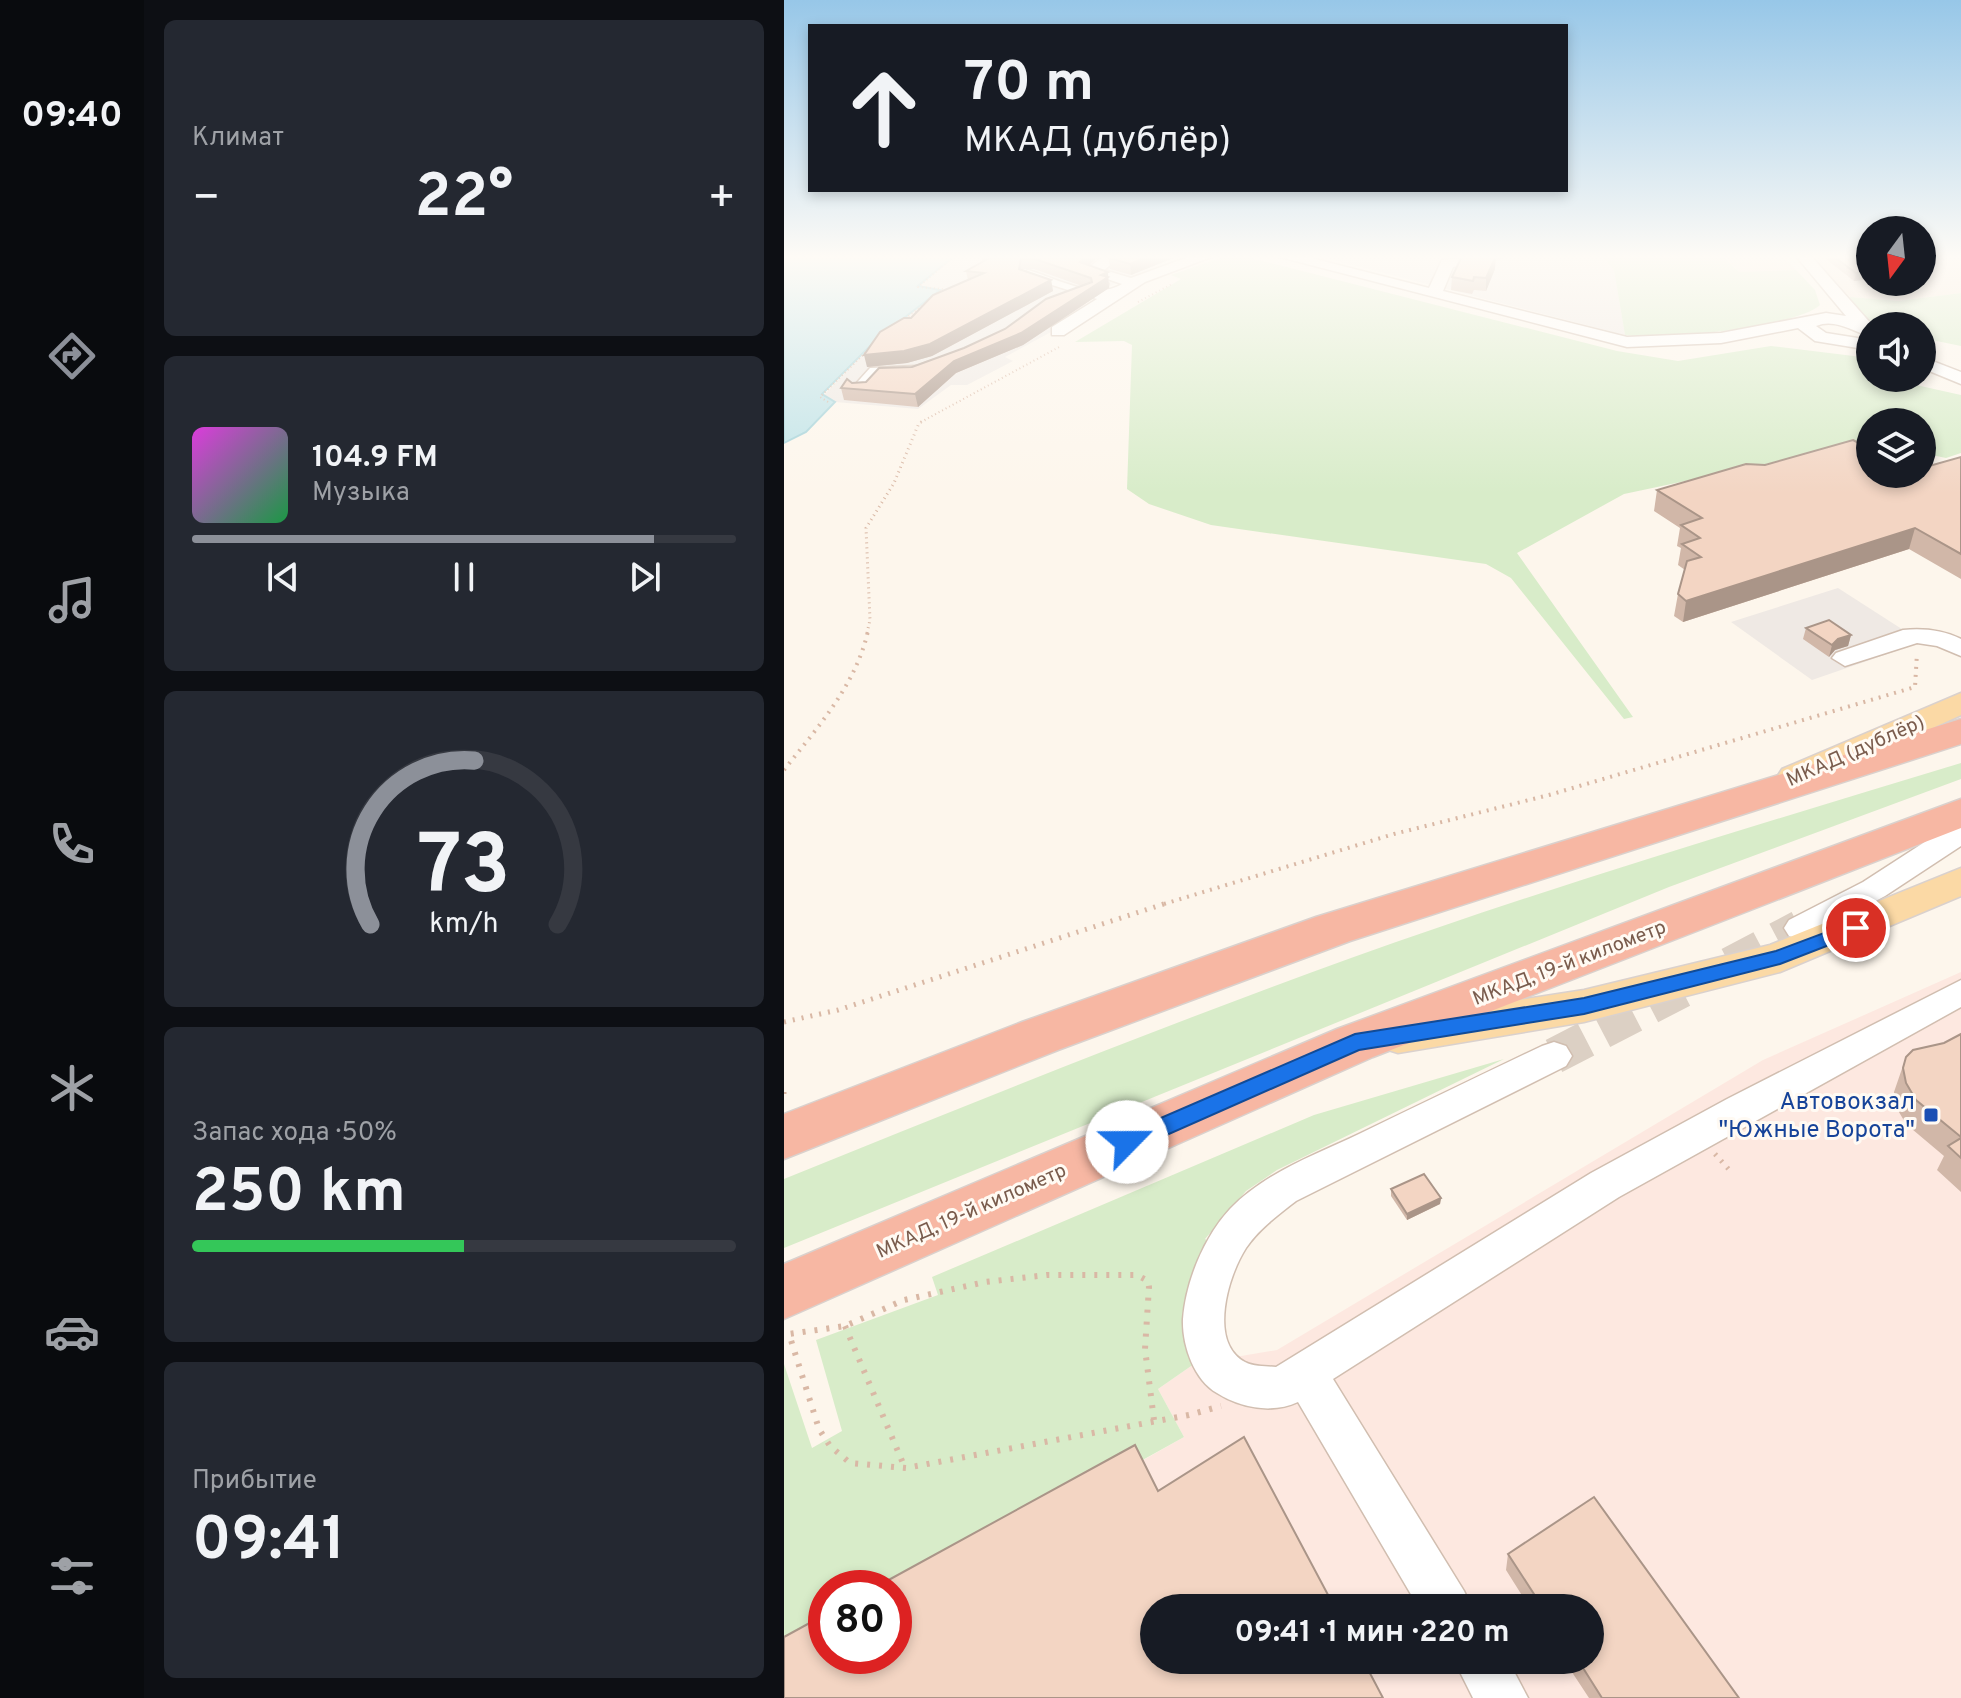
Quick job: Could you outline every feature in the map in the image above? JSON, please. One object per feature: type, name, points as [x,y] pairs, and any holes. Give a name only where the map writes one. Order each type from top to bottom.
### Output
[{"type":"highway","points":[[784,1106],[1040,1036],[1333,929],[1961,731]]},
{"type":"highway","name":"МКАД, 19-й километр","points":[[787,1313],[1355,1043],[1961,813]]},
{"type":"main road","name":"МКАД (дублёр)","points":[[1749,797],[1961,703]]},
{"type":"main road","points":[[1355,1043],[1584,1006],[1780,957],[1856,928],[1961,881]]},
{"type":"street","points":[[1578,335],[1626,345],[1667,347],[1733,335]]},
{"type":"street","points":[[1599,335],[1627,342],[1736,335]]},
{"type":"street","points":[[1796,335],[1829,339],[1856,336]]},
{"type":"street","points":[[1819,335],[1829,339]]},
{"type":"street","points":[[1936,355],[1961,359]]},
{"type":"street","points":[[861,388],[876,372],[914,371],[931,364]]},
{"type":"street","points":[[1936,368],[1961,379]]},
{"type":"street","points":[[1857,662],[1940,645],[1913,611]]},
{"type":"street","points":[[1800,928],[1874,889],[1961,832]]},
{"type":"street","points":[[1856,928],[1961,894]]},
{"type":"street","points":[[1554,1056],[1282,1189],[1256,1209],[1234,1234],[1219,1259],[1207,1294],[1205,1330],[1209,1354],[1227,1375],[1252,1386],[1293,1381],[1605,1185],[1740,1109],[1961,992]]},
{"type":"street","points":[[1293,1381],[1438,1594]]},
{"type":"street","points":[[1487,1674],[1502,1698]]},
{"type":"path","points":[[784,770],[835,704],[863,653],[870,620],[866,528],[894,483],[919,423],[1065,335]]},
{"type":"path","points":[[828,402],[820,397],[870,348]]},
{"type":"path","points":[[784,1022],[838,1010],[1253,875],[1394,834],[1549,795],[1915,687],[1940,645]]},
{"type":"path","points":[[1711,1151],[1732,1173]]},
{"type":"path","points":[[1154,1420],[1146,1362],[1145,1325],[1151,1293],[1148,1281],[1137,1275],[1047,1275],[985,1282],[904,1300],[845,1326],[787,1313],[819,1429],[830,1446],[850,1463],[906,1468],[1189,1415],[1226,1405]]},
{"type":"path","points":[[845,1326],[906,1468]]},
{"type":"shaded area","points":[[882,335],[1045,335],[1005,357],[1013,361],[967,385],[951,385],[918,409],[835,402],[822,397]]},
{"type":"shaded area","points":[[1838,588],[1922,642],[1812,680],[1731,622]]},
{"type":"shaded area","points":[[1961,972],[1961,1698],[1376,1698],[1363,1674],[1604,1674],[1604,1594],[1305,1594],[1162,1507],[1140,1462],[1184,1437],[1158,1389],[1194,1364],[1277,1350],[1763,1060]]},
{"type":"green space","points":[[1086,335],[1555,335],[1617,351],[1678,361],[1771,346],[1856,356],[1856,392],[1936,392],[1936,389],[1961,395],[1961,453],[1946,458],[1936,456],[1936,408],[1856,408],[1856,445],[1624,494],[1517,553],[1633,717],[1624,719],[1511,578],[1486,564],[1211,525],[1149,504],[1127,489],[1132,345],[1124,341],[1075,342]]},
{"type":"green space","points":[[1936,335],[1961,335],[1961,346],[1936,341]]},
{"type":"green space","points":[[1961,763],[1961,779],[1669,887],[784,1248],[784,1179],[1137,1038],[1427,931]]},
{"type":"green space","points":[[1504,1059],[1277,1170],[1246,1191],[1205,1239],[1212,1244],[1194,1364],[1158,1389],[1184,1437],[912,1588],[912,1570],[808,1570],[808,1645],[784,1659],[784,1364],[812,1448],[842,1431],[816,1340],[938,1295],[932,1277],[1314,1115]]},
{"type":"water","points":[[784,335],[882,335],[822,394],[835,402],[806,432],[784,443]]},
{"type":"building","points":[[878,335],[947,335],[930,344],[904,351],[864,355]]},
{"type":"building","points":[[992,335],[1016,335],[954,361],[915,394],[841,388],[847,379],[852,383],[866,382],[879,368],[912,367]]},
{"type":"building","points":[[1853,440],[1856,442],[1856,488],[1936,488],[1936,464],[1961,457],[1961,554],[1915,528],[1686,601],[1678,594],[1687,561],[1701,557],[1682,544],[1700,538],[1681,525],[1702,518],[1657,490],[1746,464],[1765,465]]},
{"type":"building","points":[[1829,620],[1851,635],[1838,639],[1832,645],[1806,628]]},
{"type":"building","points":[[1961,1034],[1961,1137],[1916,1100],[1906,1083],[1903,1068],[1906,1057],[1913,1050],[1944,1043]]},
{"type":"building","points":[[1961,1138],[1961,1158],[1948,1146]]},
{"type":"building","points":[[1424,1174],[1441,1198],[1407,1214],[1391,1189]]},
{"type":"building","points":[[1244,1437],[1328,1594],[1140,1594],[1140,1674],[1370,1674],[1383,1698],[784,1698],[784,1637],[808,1624],[808,1674],[912,1674],[912,1570],[907,1570],[1135,1445],[1158,1491]]},
{"type":"building","points":[[1594,1497],[1739,1698],[1602,1698],[1587,1674],[1604,1674],[1604,1594],[1534,1594],[1508,1554]]},
{"type":"tunnel","points":[[1730,965],[1800,928]]},
{"type":"tunnel","points":[[1554,1056],[1687,987]]},
{"type":"place","name":"Автовокзал \"Южные Ворота\"","points":[[1931,1115]]},
{"type":"route","points":[[1127,1142],[1355,1043],[1584,1006],[1780,957],[1856,928]]}]
